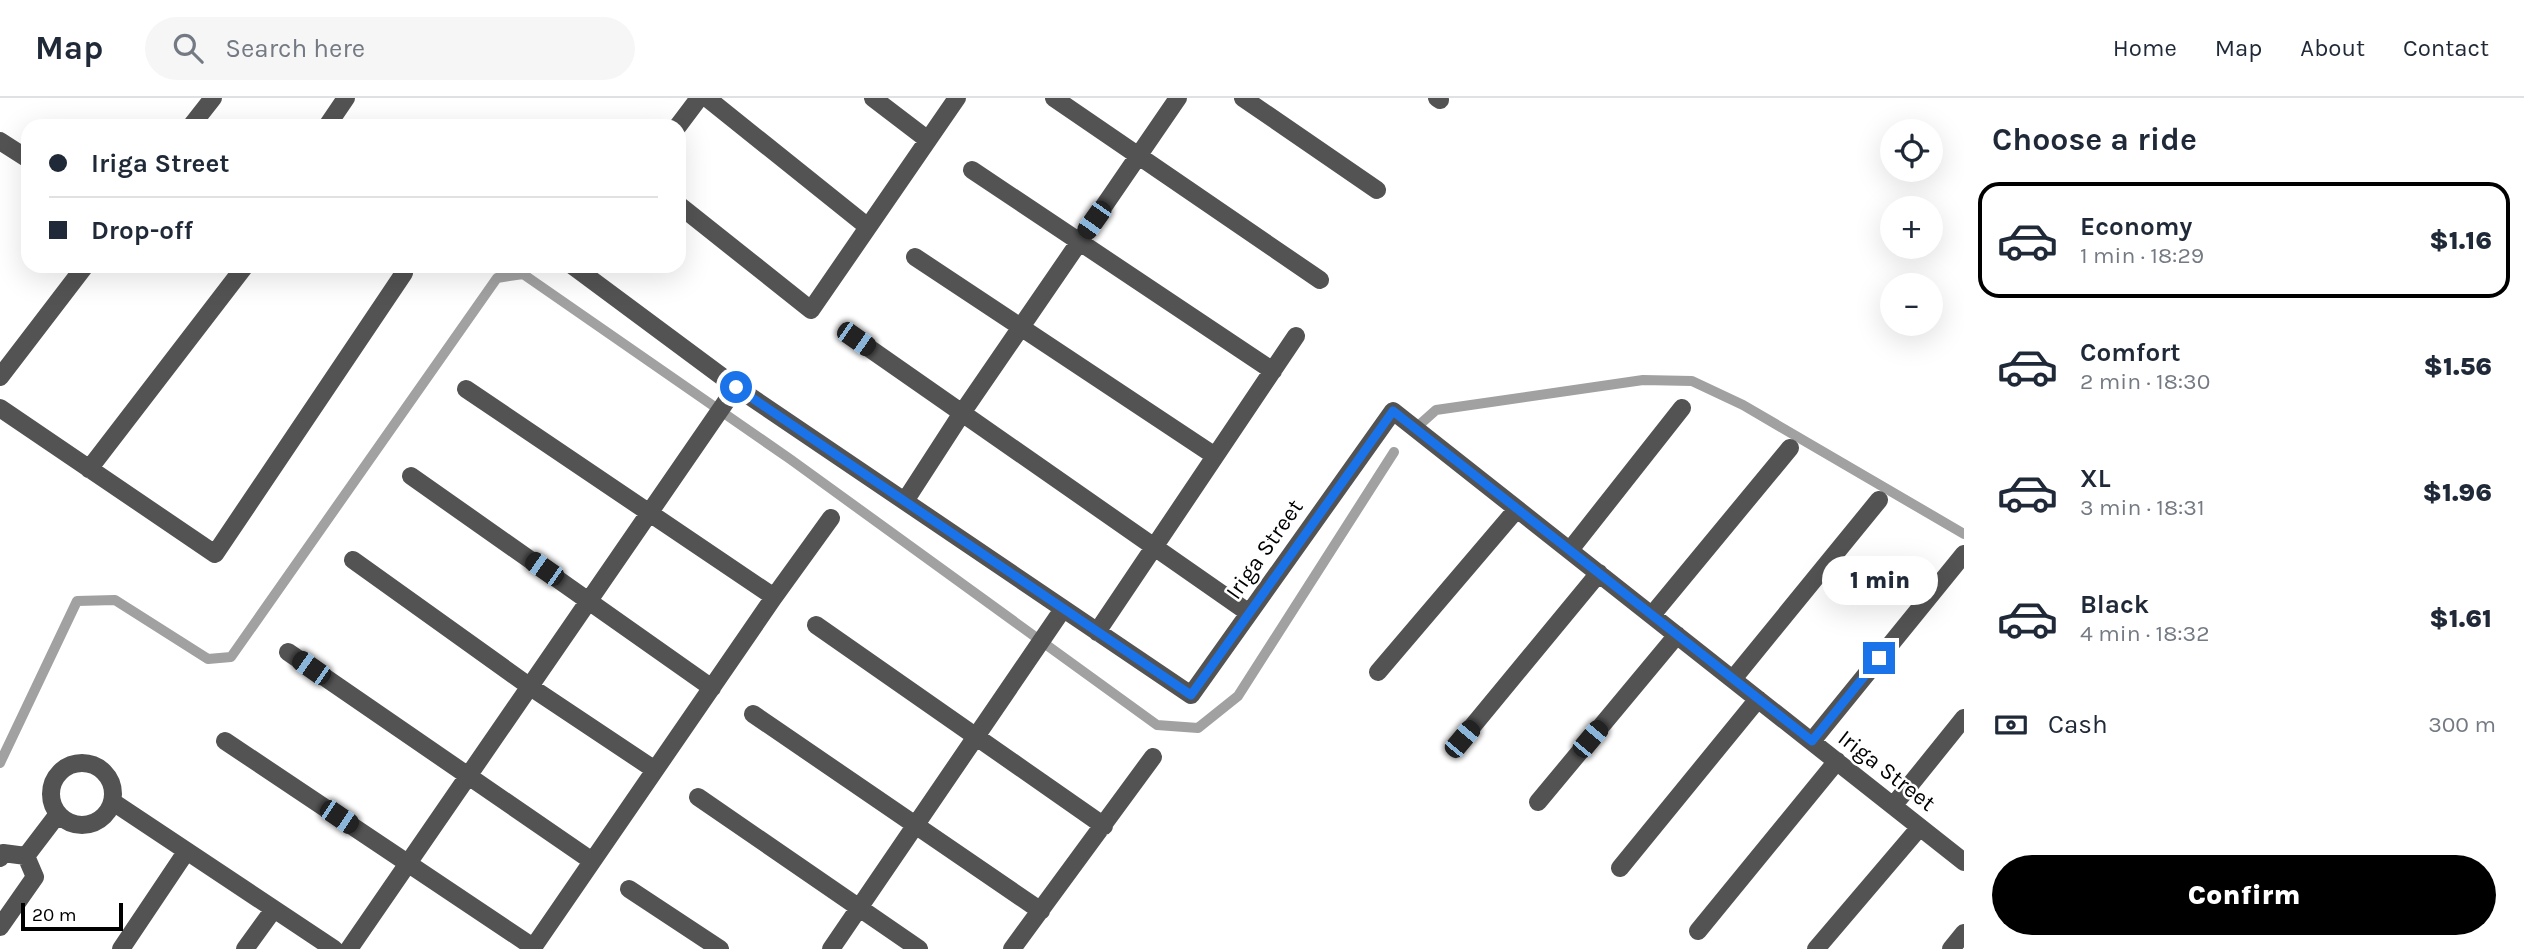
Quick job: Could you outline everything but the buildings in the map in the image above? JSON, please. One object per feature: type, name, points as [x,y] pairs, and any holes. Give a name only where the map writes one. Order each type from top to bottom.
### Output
[{"type":"street","points":[[196,119],[213,98]]},
{"type":"street","points":[[332,119],[346,98]]},
{"type":"street","points":[[683,119],[699,98]]},
{"type":"street","points":[[708,98],[868,227]]},
{"type":"street","points":[[873,98],[928,139]]},
{"type":"street","points":[[686,211],[811,310],[957,98]]},
{"type":"street","points":[[1054,98],[1320,280]]},
{"type":"street","points":[[905,502],[962,413],[1178,98]]},
{"type":"street","points":[[1243,98],[1377,190]]},
{"type":"street","points":[[0,141],[21,154]]},
{"type":"street","points":[[972,170],[1272,371]]},
{"type":"street","points":[[915,257],[1216,456]]},
{"type":"street","points":[[0,377],[80,273]]},
{"type":"street","points":[[89,469],[240,273]]},
{"type":"street","points":[[0,408],[215,554],[404,273]]},
{"type":"street","name":"Iriga Street","points":[[582,273],[736,387],[1191,695],[1393,411],[1964,862]]},
{"type":"street","points":[[1097,632],[1296,336]]},
{"type":"street","points":[[856,339],[1249,613]]},
{"type":"street","points":[[349,949],[736,387]]},
{"type":"street","points":[[466,389],[774,597]]},
{"type":"street","points":[[1570,550],[1682,408]]},
{"type":"street","points":[[1652,615],[1790,449]]},
{"type":"street","points":[[411,476],[712,688]]},
{"type":"street","points":[[1733,679],[1879,500]]},
{"type":"street","points":[[1378,672],[1517,509]]},
{"type":"street","points":[[225,741],[533,948],[831,518]]},
{"type":"street","points":[[1812,741],[1964,554]]},
{"type":"street","points":[[353,560],[529,686],[655,770]]},
{"type":"street","points":[[1462,739],[1599,573]]},
{"type":"street","points":[[831,949],[1063,608]]},
{"type":"street","points":[[816,625],[1104,826]]},
{"type":"street","points":[[1538,802],[1677,635]]},
{"type":"street","points":[[288,652],[592,861]]},
{"type":"street","points":[[1620,868],[1758,699]]},
{"type":"street","points":[[752,713],[1041,911]]},
{"type":"street","points":[[1893,806],[1964,718]]},
{"type":"street","points":[[1012,949],[1153,757]]},
{"type":"street","points":[[80,761],[100,766],[112,782],[113,802],[103,818],[84,826],[70,823],[58,814],[52,805],[51,785],[62,768],[80,761]]},
{"type":"street","points":[[1698,931],[1837,761]]},
{"type":"street","points":[[698,797],[919,949]]},
{"type":"street","points":[[113,802],[334,949]]},
{"type":"street","points":[[26,856],[58,814]]},
{"type":"street","points":[[1816,949],[1920,827]]},
{"type":"street","points":[[121,949],[186,852]]},
{"type":"street","points":[[0,858],[4,853],[26,856]]},
{"type":"street","points":[[0,927],[35,877],[26,856]]},
{"type":"street","points":[[629,889],[720,949]]},
{"type":"street","points":[[245,949],[274,909]]},
{"type":"street","points":[[1951,949],[1964,933]]},
{"type":"waterway","points":[[0,763],[77,601],[115,600],[208,659],[231,657],[497,278],[523,274],[790,459],[1157,725],[1198,728],[1238,696],[1394,452]]},
{"type":"waterway","points":[[1418,426],[1436,410],[1643,380],[1692,381],[1743,405],[1964,534]]},
{"type":"route","points":[[736,387],[1191,695],[1393,411],[1812,741],[1879,658]]}]
